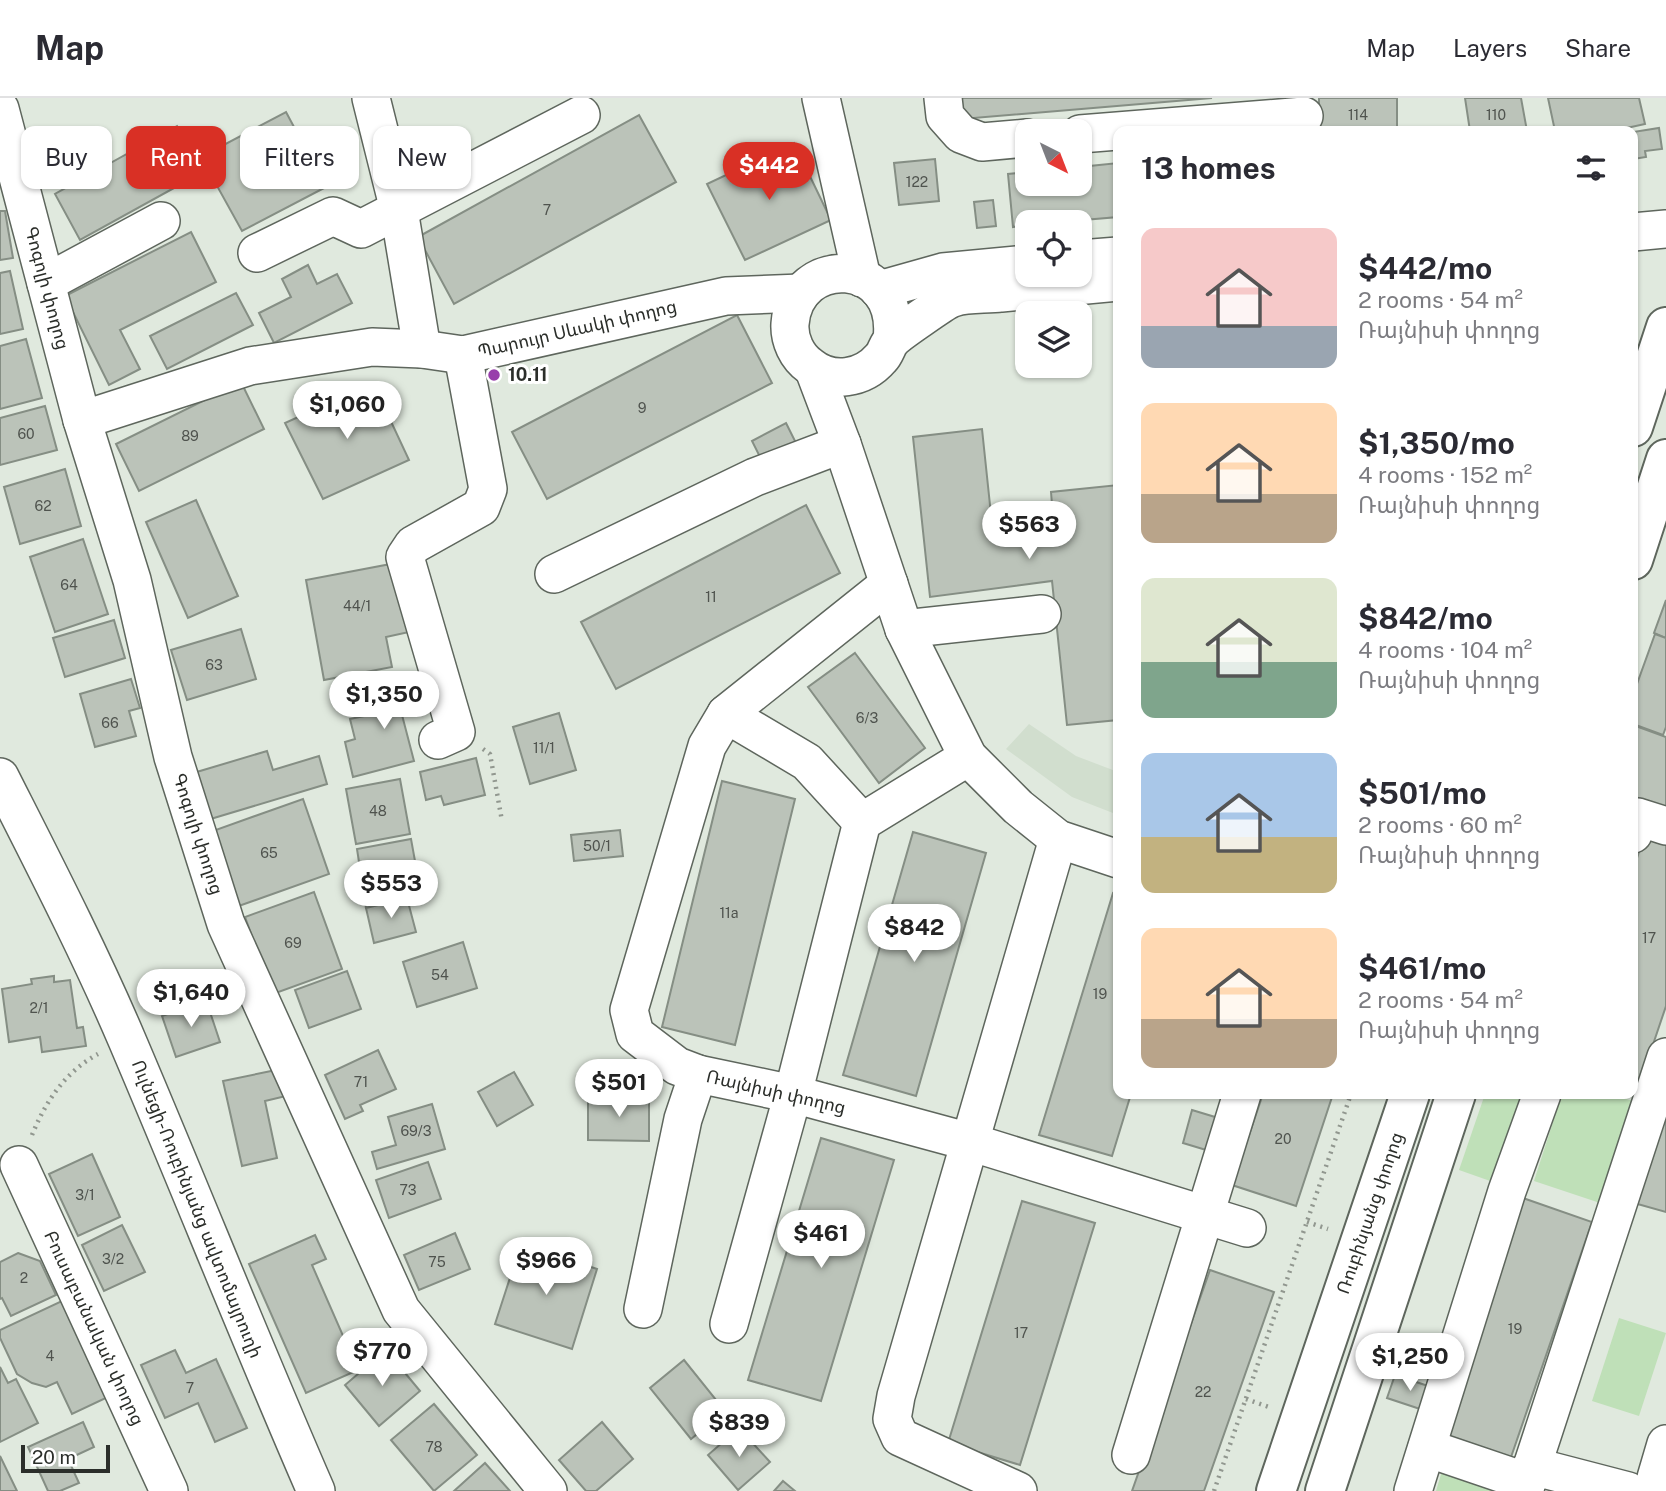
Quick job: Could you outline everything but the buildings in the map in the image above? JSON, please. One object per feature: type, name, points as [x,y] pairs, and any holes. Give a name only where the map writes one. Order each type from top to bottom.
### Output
[{"type":"main road","points":[[1638,412],[1666,327]]},
{"type":"main road","points":[[1638,545],[1666,459]]},
{"type":"main road","name":"Ռուբինյանց փողոց","points":[[1276,1491],[1408,1099]]},
{"type":"main road","points":[[1325,1491],[1454,1099]]},
{"type":"street","points":[[371,98],[399,210],[422,349]]},
{"type":"street","points":[[821,98],[858,281],[890,305],[894,322],[892,340],[884,356],[871,369],[855,376],[827,376],[804,362],[796,351],[795,310],[810,285],[858,281],[1015,265]]},
{"type":"street","points":[[943,98],[945,116],[961,134],[982,142],[1015,139]]},
{"type":"street","name":"Գոգոլի փողոց","points":[[0,109],[82,419],[132,580],[173,757],[226,924],[401,1310],[548,1491]]},
{"type":"street","points":[[257,253],[333,216],[361,229],[581,115]]},
{"type":"street","points":[[1174,126],[1304,115]]},
{"type":"street","points":[[1092,133],[1113,131]]},
{"type":"street","points":[[1638,207],[1666,204]]},
{"type":"street","points":[[46,283],[161,221]]},
{"type":"street","points":[[1638,232],[1666,229]]},
{"type":"street","points":[[1092,258],[1113,256]]},
{"type":"street","points":[[892,340],[953,298],[1113,282]]},
{"type":"street","name":"Պարույր Սևակի փողոց","points":[[82,419],[250,366],[372,347],[422,349],[463,355],[726,296],[746,295],[795,310]]},
{"type":"street","points":[[447,736],[405,557],[413,545],[481,507],[486,499],[488,489],[463,355]]},
{"type":"street","points":[[814,370],[842,444],[904,629],[968,757],[1018,807],[1058,839],[1113,857]]},
{"type":"street","points":[[842,444],[855,376]]},
{"type":"street","points":[[554,573],[755,477],[842,444]]},
{"type":"street","name":"Ռայնիսի փողոց","points":[[889,584],[726,715],[707,746],[629,1010],[635,1034],[677,1066],[698,1074],[793,1094],[970,1142],[1247,1228]]},
{"type":"street","points":[[904,629],[1042,614]]},
{"type":"street","points":[[726,715],[807,762],[862,822]]},
{"type":"street","points":[[729,1324],[793,1094],[862,822],[968,757]]},
{"type":"street","name":"Ուլնեցի-Ռուբինյանց ավտոմայրուղի","points":[[0,778],[127,1039],[246,1330],[316,1491]]},
{"type":"street","points":[[1638,817],[1666,825]]},
{"type":"street","points":[[1007,1489],[900,1437],[892,1419],[896,1396],[1058,839]]},
{"type":"street","points":[[1527,1480],[1651,1092],[1666,1057]]},
{"type":"street","points":[[643,1309],[683,1119],[698,1074]]},
{"type":"street","points":[[1131,1455],[1240,1099]]},
{"type":"street","points":[[1413,1491],[1507,1191],[1540,1099]]},
{"type":"street","points":[[0,1195],[19,1165]]},
{"type":"street","name":"Բուսաբանական փողոց","points":[[19,1165],[169,1491]]},
{"type":"street","points":[[1659,1491],[1656,1478],[1666,1444]]},
{"type":"street","points":[[1427,1448],[1527,1480],[1628,1491]]},
{"type":"path","points":[[447,736],[490,754],[502,821]]},
{"type":"path","points":[[19,1165],[40,1115],[59,1084],[88,1060],[127,1039]]},
{"type":"path","points":[[1214,1491],[1350,1099]]},
{"type":"path","points":[[1307,1222],[1336,1231]]},
{"type":"path","points":[[1246,1399],[1277,1409]]},
{"type":"shaded area","points":[[1029,724],[1076,756],[1113,770],[1113,813],[1072,797],[1006,749]]},
{"type":"green space","points":[[1483,1099],[1522,1099],[1493,1182],[1459,1170]]},
{"type":"green space","points":[[1560,1099],[1633,1101],[1600,1203],[1534,1181]]},
{"type":"green space","points":[[1619,1318],[1666,1333],[1639,1416],[1592,1401]]},
{"type":"green space","points":[[1442,1471],[1503,1491],[1436,1491]]},
{"type":"place","name":"10.11","points":[[494,375]]}]
